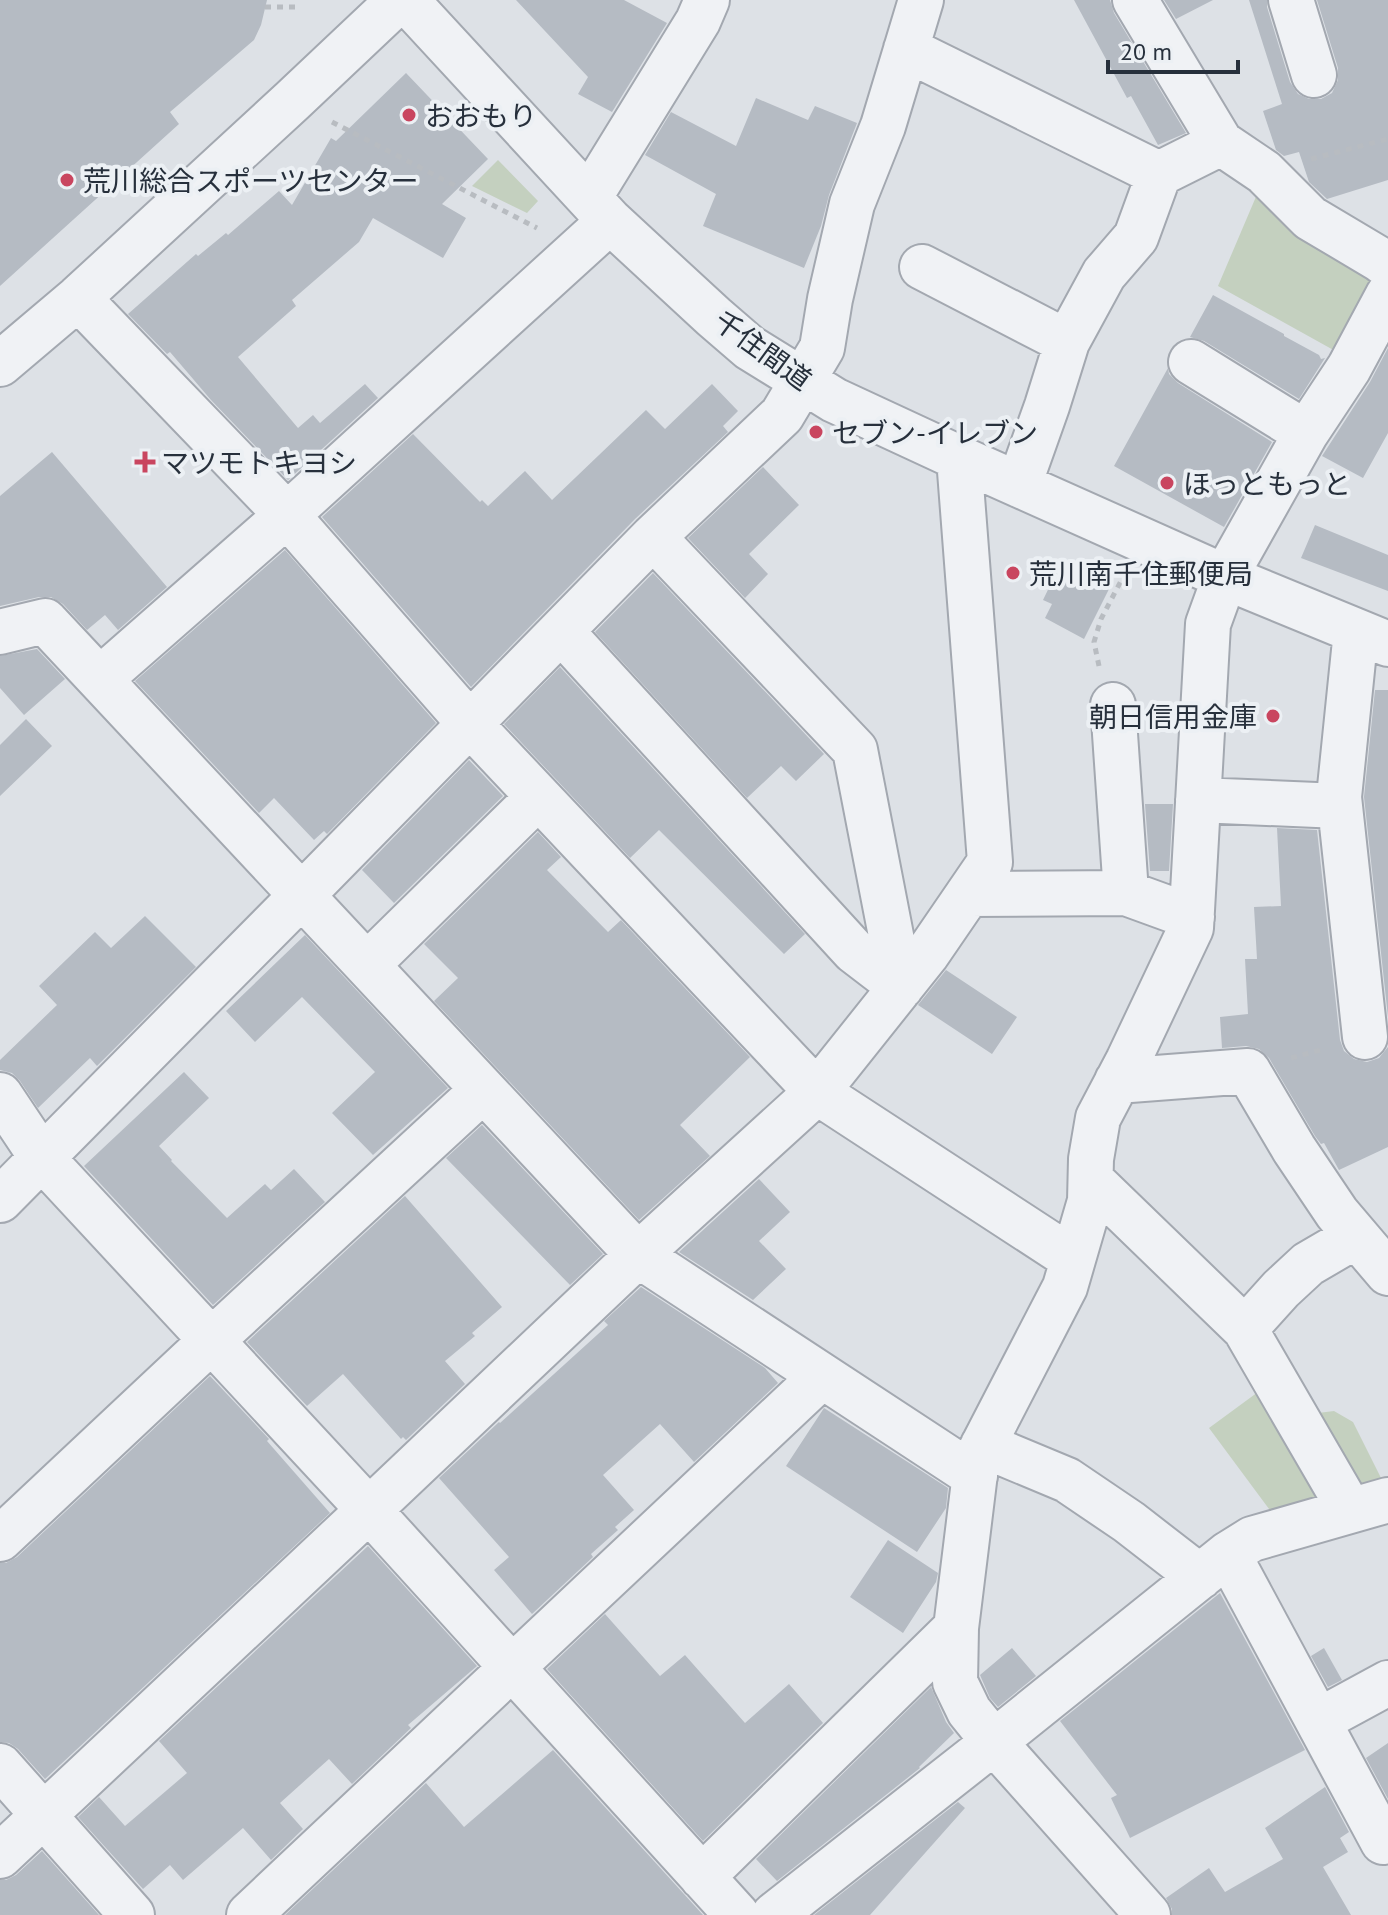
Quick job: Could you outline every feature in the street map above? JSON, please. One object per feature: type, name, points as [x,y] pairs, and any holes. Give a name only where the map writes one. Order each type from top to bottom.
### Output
[{"type":"street","points":[[0,364],[78,298],[399,0]]},
{"type":"street","name":"千住間道","points":[[406,0],[599,209],[750,348],[834,400],[1225,577],[1372,638]]},
{"type":"street","points":[[100,679],[287,515],[578,249],[707,0]]},
{"type":"street","points":[[0,1200],[653,537],[782,415],[822,348],[852,204],[883,126],[921,0]]},
{"type":"street","points":[[1135,0],[1221,143],[1264,172],[1310,218],[1388,266]]},
{"type":"street","points":[[1291,0],[1314,75]]},
{"type":"street","points":[[906,49],[1159,174]]},
{"type":"street","points":[[1019,485],[1067,342],[1104,274],[1136,237],[1159,174],[1221,143]]},
{"type":"street","points":[[922,267],[1067,342]]},
{"type":"street","points":[[1148,1915],[994,1742],[969,1711],[955,1682],[956,1628],[979,1460],[1065,1287],[1090,1201],[1091,1159],[1098,1118],[1191,928],[1208,624],[1225,577],[1306,433],[1349,368],[1388,295]]},
{"type":"street","points":[[78,298],[287,515],[470,724],[817,1092],[1073,1259]]},
{"type":"street","points":[[1191,362],[1306,433]]},
{"type":"street","points":[[0,1856],[638,1255],[817,1092],[927,954],[990,862],[959,458]]},
{"type":"street","points":[[653,537],[855,750],[901,987]]},
{"type":"street","points":[[0,632],[45,621],[638,1255],[822,1376],[979,1460],[1067,1480],[1129,1522],[1214,1565],[1318,1721],[1383,1842],[1388,1839]]},
{"type":"street","points":[[561,631],[854,951],[901,987]]},
{"type":"street","points":[[1365,1037],[1339,797],[1372,638]]},
{"type":"street","points":[[1113,705],[1126,893]]},
{"type":"street","points":[[367,965],[538,797]]},
{"type":"street","points":[[1198,800],[1340,806]]},
{"type":"street","points":[[968,894],[1126,893],[1192,917]]},
{"type":"street","points":[[1117,1081],[1248,1071],[1302,1162],[1337,1213],[1388,1273]]},
{"type":"street","points":[[0,1539],[483,1090]]},
{"type":"street","points":[[0,1095],[42,1158],[369,1510],[737,1915]]},
{"type":"street","points":[[774,1915],[1214,1565],[1252,1539],[1369,1505],[1245,1329],[1091,1180]]},
{"type":"street","points":[[1245,1329],[1308,1264],[1356,1236]]},
{"type":"street","points":[[249,1915],[822,1376]]},
{"type":"street","points":[[702,1877],[956,1628]]},
{"type":"street","points":[[1318,1721],[1388,1683]]},
{"type":"street","points":[[0,1766],[132,1915]]},
{"type":"path","points":[[265,7],[300,7]]},
{"type":"path","points":[[292,101],[578,249]]},
{"type":"path","points":[[1264,172],[1388,139]]},
{"type":"path","points":[[1113,705],[1101,674],[1094,642],[1101,619],[1142,540]]},
{"type":"path","points":[[1248,1071],[1365,1037]]},
{"type":"green space","points":[[498,160],[538,201],[527,213],[472,186]]},
{"type":"green space","points":[[1258,192],[1377,270],[1337,352],[1218,286]]},
{"type":"green space","points":[[1277,1378],[1310,1414],[1334,1411],[1353,1422],[1385,1486],[1275,1517],[1209,1428]]},
{"type":"building","name":"荒川総合スポーツセンター","points":[[0,0],[267,0],[254,40],[170,112],[179,124],[0,286]]},
{"type":"building","points":[[516,0],[624,0],[667,23],[612,112],[578,94],[588,77]]},
{"type":"building","points":[[1074,0],[1110,0],[1114,13],[1186,133],[1158,145],[1131,96],[1127,98]]},
{"type":"building","points":[[1164,0],[1213,0],[1176,19]]},
{"type":"building","points":[[1249,0],[1267,0],[1290,82],[1298,94],[1309,99],[1321,99],[1332,93],[1338,80],[1338,68],[1317,0],[1388,0],[1388,180],[1327,199],[1309,182],[1299,152],[1284,156],[1276,150],[1263,111],[1282,104]]},
{"type":"building","points":[[406,73],[488,159],[442,204],[466,218],[443,258],[373,218],[359,242],[292,300],[296,306],[238,357],[298,428],[313,415],[320,423],[365,384],[378,398],[288,480],[170,352],[167,354],[128,314],[196,254],[198,256],[226,233],[228,235],[279,191],[292,205],[331,138],[336,141]]},
{"type":"building","points":[[756,98],[808,120],[815,106],[857,123],[804,268],[703,226],[716,194],[645,155],[671,112],[736,146]]},
{"type":"building","points":[[1213,295],[1284,334],[1321,359],[1325,358],[1299,399],[1204,341],[1190,337]]},
{"type":"building","points":[[1388,348],[1388,433],[1363,478],[1322,456]]},
{"type":"building","points":[[1168,368],[1169,374],[1178,383],[1272,442],[1224,527],[1114,466]]},
{"type":"building","points":[[712,384],[738,411],[723,426],[728,432],[635,519],[471,687],[322,517],[413,434],[480,502],[482,500],[488,506],[525,471],[552,500],[646,410],[665,429]]},
{"type":"building","points":[[52,452],[167,587],[118,630],[105,615],[87,630],[63,604],[51,597],[0,606],[0,496]]},
{"type":"building","points":[[763,467],[799,505],[749,554],[768,574],[745,598],[688,538]]},
{"type":"building","points":[[1315,525],[1388,555],[1388,591],[1301,558]]},
{"type":"building","points":[[285,550],[436,723],[327,834],[324,831],[314,840],[274,798],[259,813],[135,681]]},
{"type":"building","points":[[1060,565],[1109,589],[1084,639],[1045,618],[1052,604],[1043,600]]},
{"type":"building","points":[[653,573],[824,754],[796,781],[781,766],[747,798],[595,632]]},
{"type":"building","points":[[37,649],[65,679],[24,715],[0,688],[0,656]]},
{"type":"building","points":[[560,667],[805,934],[784,954],[659,830],[630,858],[504,724]]},
{"type":"building","points":[[1375,690],[1388,690],[1388,1017],[1364,797]]},
{"type":"building","points":[[26,719],[52,746],[0,796],[0,745]]},
{"type":"building","points":[[469,760],[503,796],[394,903],[362,870]]},
{"type":"building","points":[[1145,804],[1173,804],[1169,871],[1150,871]]},
{"type":"building","points":[[1277,828],[1317,830],[1340,1040],[1344,1051],[1354,1059],[1367,1062],[1379,1058],[1388,1047],[1388,1147],[1339,1170],[1269,1058],[1259,1049],[1246,1046],[1222,1048],[1220,1017],[1248,1014],[1245,959],[1257,959],[1254,907],[1281,906]]},
{"type":"building","points":[[538,832],[561,857],[547,870],[608,932],[621,920],[750,1057],[680,1125],[710,1156],[639,1220],[434,1001],[458,978],[424,944]]},
{"type":"building","points":[[145,916],[196,967],[97,1066],[90,1058],[38,1108],[12,1073],[0,1070],[0,1060],[57,1005],[39,986],[95,932],[111,948]]},
{"type":"building","points":[[305,935],[448,1088],[373,1155],[332,1113],[375,1072],[302,997],[255,1042],[226,1011]]},
{"type":"building","points":[[946,970],[1017,1017],[992,1054],[918,1005]]},
{"type":"building","points":[[184,1072],[209,1098],[159,1146],[227,1218],[265,1184],[271,1190],[294,1169],[325,1202],[213,1305],[84,1166]]},
{"type":"building","points":[[482,1125],[603,1254],[570,1285],[446,1158]]},
{"type":"building","points":[[759,1179],[790,1212],[759,1241],[786,1269],[753,1300],[679,1252]]},
{"type":"building","points":[[405,1196],[502,1307],[472,1333],[475,1336],[445,1361],[465,1384],[406,1440],[401,1439],[343,1374],[307,1406],[247,1342]]},
{"type":"building","points":[[641,1287],[765,1368],[778,1383],[694,1462],[660,1424],[603,1475],[634,1510],[615,1527],[618,1530],[591,1554],[593,1557],[532,1614],[494,1570],[509,1557],[439,1478],[608,1325],[604,1321]]},
{"type":"building","points":[[210,1376],[269,1439],[267,1441],[330,1513],[45,1779],[18,1749],[0,1742],[0,1563],[17,1557]]},
{"type":"building","points":[[824,1408],[948,1488],[946,1508],[917,1552],[786,1466]]},
{"type":"building","points":[[888,1540],[938,1573],[936,1582],[903,1633],[850,1597]]},
{"type":"building","points":[[368,1546],[477,1666],[408,1725],[411,1728],[352,1784],[329,1759],[280,1803],[303,1829],[271,1860],[243,1828],[183,1880],[170,1865],[143,1889],[78,1817],[99,1797],[125,1826],[187,1773],[159,1741]]},
{"type":"building","points":[[1220,1593],[1305,1750],[1130,1838],[1111,1798],[1117,1795],[1060,1721]]},
{"type":"building","points":[[605,1614],[660,1676],[685,1655],[745,1723],[789,1684],[823,1723],[703,1841],[547,1669]]},
{"type":"building","points":[[1012,1648],[1036,1676],[998,1707],[990,1698],[980,1675]]},
{"type":"building","points":[[1324,1648],[1342,1680],[1328,1687],[1311,1656]]},
{"type":"building","points":[[931,1687],[954,1733],[920,1768],[777,1881],[756,1859]]},
{"type":"building","points":[[1388,1743],[1388,1799],[1366,1758]]},
{"type":"building","points":[[553,1750],[703,1915],[285,1915],[426,1783],[464,1827]]},
{"type":"building","points":[[1325,1787],[1349,1832],[1340,1838],[1348,1852],[1323,1867],[1351,1915],[1172,1915],[1166,1898],[1209,1868],[1225,1892],[1283,1859],[1265,1828]]},
{"type":"building","points":[[958,1802],[965,1808],[870,1915],[814,1915]]},
{"type":"building","points":[[42,1851],[99,1915],[0,1915],[0,1880],[16,1875]]},
{"type":"place","name":"おおもり","points":[[409,115]]},
{"type":"place","name":"荒川総合スポーツセンター","points":[[67,180]]},
{"type":"place","name":"セブン-イレブン","points":[[816,432]]},
{"type":"place","name":"マツモトキヨシ","points":[[145,462]]},
{"type":"place","name":"ほっともっと","points":[[1167,483]]},
{"type":"place","name":"荒川南千住郵便局","points":[[1013,573]]},
{"type":"place","name":"朝日信用金庫","points":[[1273,716]]}]
